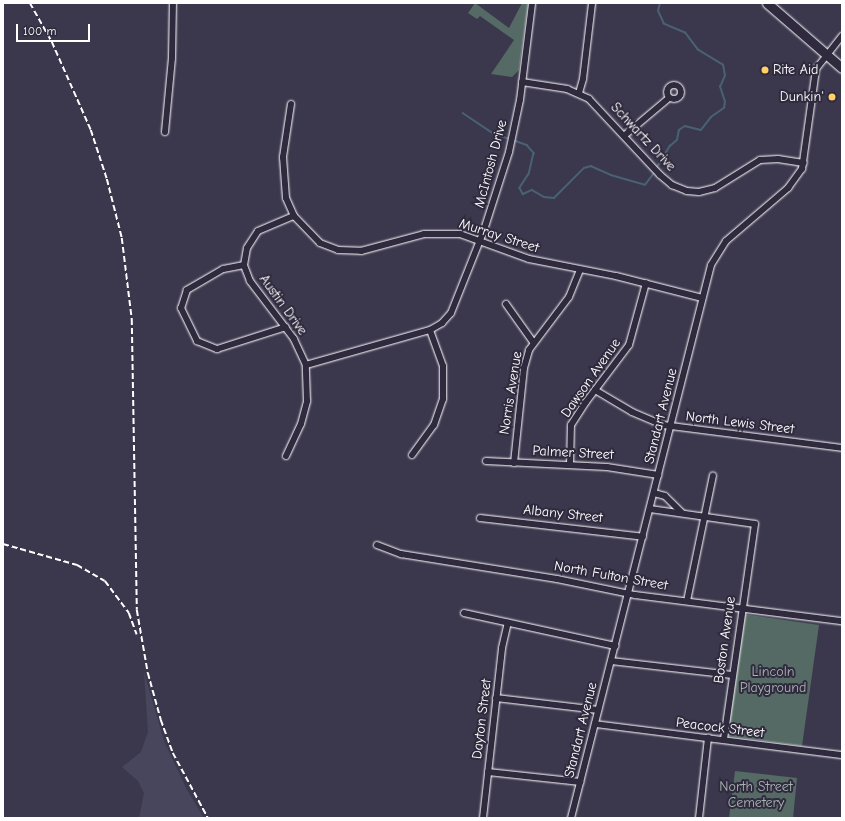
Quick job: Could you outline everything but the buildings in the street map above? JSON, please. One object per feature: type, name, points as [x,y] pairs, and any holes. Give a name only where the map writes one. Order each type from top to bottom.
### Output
[{"type":"highway","points":[[766,3],[842,68]]},
{"type":"street","points":[[165,132],[172,58],[173,3]]},
{"type":"street","name":"McIntosh Drive","points":[[306,365],[430,330],[442,323],[451,313],[480,241],[508,152],[522,82],[532,3]]},
{"type":"street","points":[[578,93],[583,79],[592,3]]},
{"type":"street","name":"Standart Avenue","points":[[572,818],[711,265],[722,245],[788,188],[800,174],[804,163],[816,70],[826,54],[842,36]]},
{"type":"street","name":"Schwartz Drive","points":[[522,82],[578,93],[597,105],[662,177],[675,187],[687,191],[699,192],[715,188],[763,160],[804,163]]},
{"type":"street","points":[[625,135],[669,98]]},
{"type":"street","name":"Murray Street","points":[[291,104],[283,157],[286,198],[294,216],[316,241],[348,252],[369,250],[431,233],[460,234],[529,259],[646,283],[702,298]]},
{"type":"street","name":"Austin Drive","points":[[286,456],[301,424],[307,402],[306,365],[299,348],[286,327],[250,281],[244,265],[247,248],[258,231],[294,216]]},
{"type":"street","points":[[244,265],[223,269],[187,290],[181,308],[197,341],[217,348],[286,327]]},
{"type":"street","name":"Norris Avenue","points":[[514,463],[524,368],[533,342],[569,297],[580,270]]},
{"type":"street","name":"Dawson Avenue","points":[[570,465],[571,425],[629,345],[646,283]]},
{"type":"street","points":[[506,304],[533,342]]},
{"type":"street","points":[[412,455],[434,425],[443,399],[442,366],[430,330]]},
{"type":"street","name":"North Lewis Street","points":[[595,390],[632,412],[670,426],[842,448]]},
{"type":"street","name":"Palmer Street","points":[[486,461],[627,468],[658,475]]},
{"type":"street","points":[[687,601],[713,476]]},
{"type":"street","points":[[654,493],[665,496],[682,513]]},
{"type":"street","points":[[650,509],[705,516]]},
{"type":"street","name":"Boston Avenue","points":[[705,516],[754,523],[741,608],[724,740]]},
{"type":"street","name":"Albany Street","points":[[480,518],[643,537]]},
{"type":"street","name":"North Fulton Street","points":[[378,545],[402,554],[557,579],[628,593],[842,621]]},
{"type":"street","points":[[464,613],[615,646]]},
{"type":"street","name":"Dayton Street","points":[[483,818],[502,648],[508,623]]},
{"type":"street","points":[[611,661],[732,675]]},
{"type":"street","points":[[496,698],[598,710]]},
{"type":"street","name":"Peacock Street","points":[[595,724],[842,756]]},
{"type":"street","points":[[698,818],[708,738]]},
{"type":"street","points":[[488,772],[580,782]]},
{"type":"shaded area","points":[[144,672],[164,741],[187,790],[204,818],[139,818],[144,793],[138,781],[122,767],[141,752],[148,732]]},
{"type":"green space","points":[[475,3],[509,28],[522,3],[528,3],[519,70],[512,77],[491,74],[514,40],[480,16],[477,19],[468,13]]},
{"type":"green space","name":"Lincoln Playground","points":[[744,614],[819,625],[802,746],[728,736]]},
{"type":"green space","name":"North Street Cemetery","points":[[735,771],[797,778],[793,818],[729,818]]},
{"type":"waterway","points":[[656,169],[670,146],[677,140],[679,130],[685,126],[701,130],[711,117],[724,108],[725,102],[720,87],[725,76],[723,65],[698,50],[685,33],[664,24],[658,11],[660,3]]},
{"type":"waterway","points":[[463,113],[494,134],[510,139]]},
{"type":"waterway","points":[[513,140],[527,145],[534,153],[529,174],[520,188],[523,194],[532,190],[544,197],[554,198],[584,168],[591,166],[611,175],[645,185],[654,173]]},
{"type":"railway","points":[[30,3],[52,42],[91,130],[107,179],[122,238],[132,319],[137,610],[148,673],[161,720],[173,753],[208,818]]},
{"type":"railway","points":[[3,544],[77,565],[105,581],[129,613],[137,635]]},
{"type":"place","name":"Rite Aid","points":[[765,70]]},
{"type":"place","name":"Dunkin'","points":[[832,97]]}]
